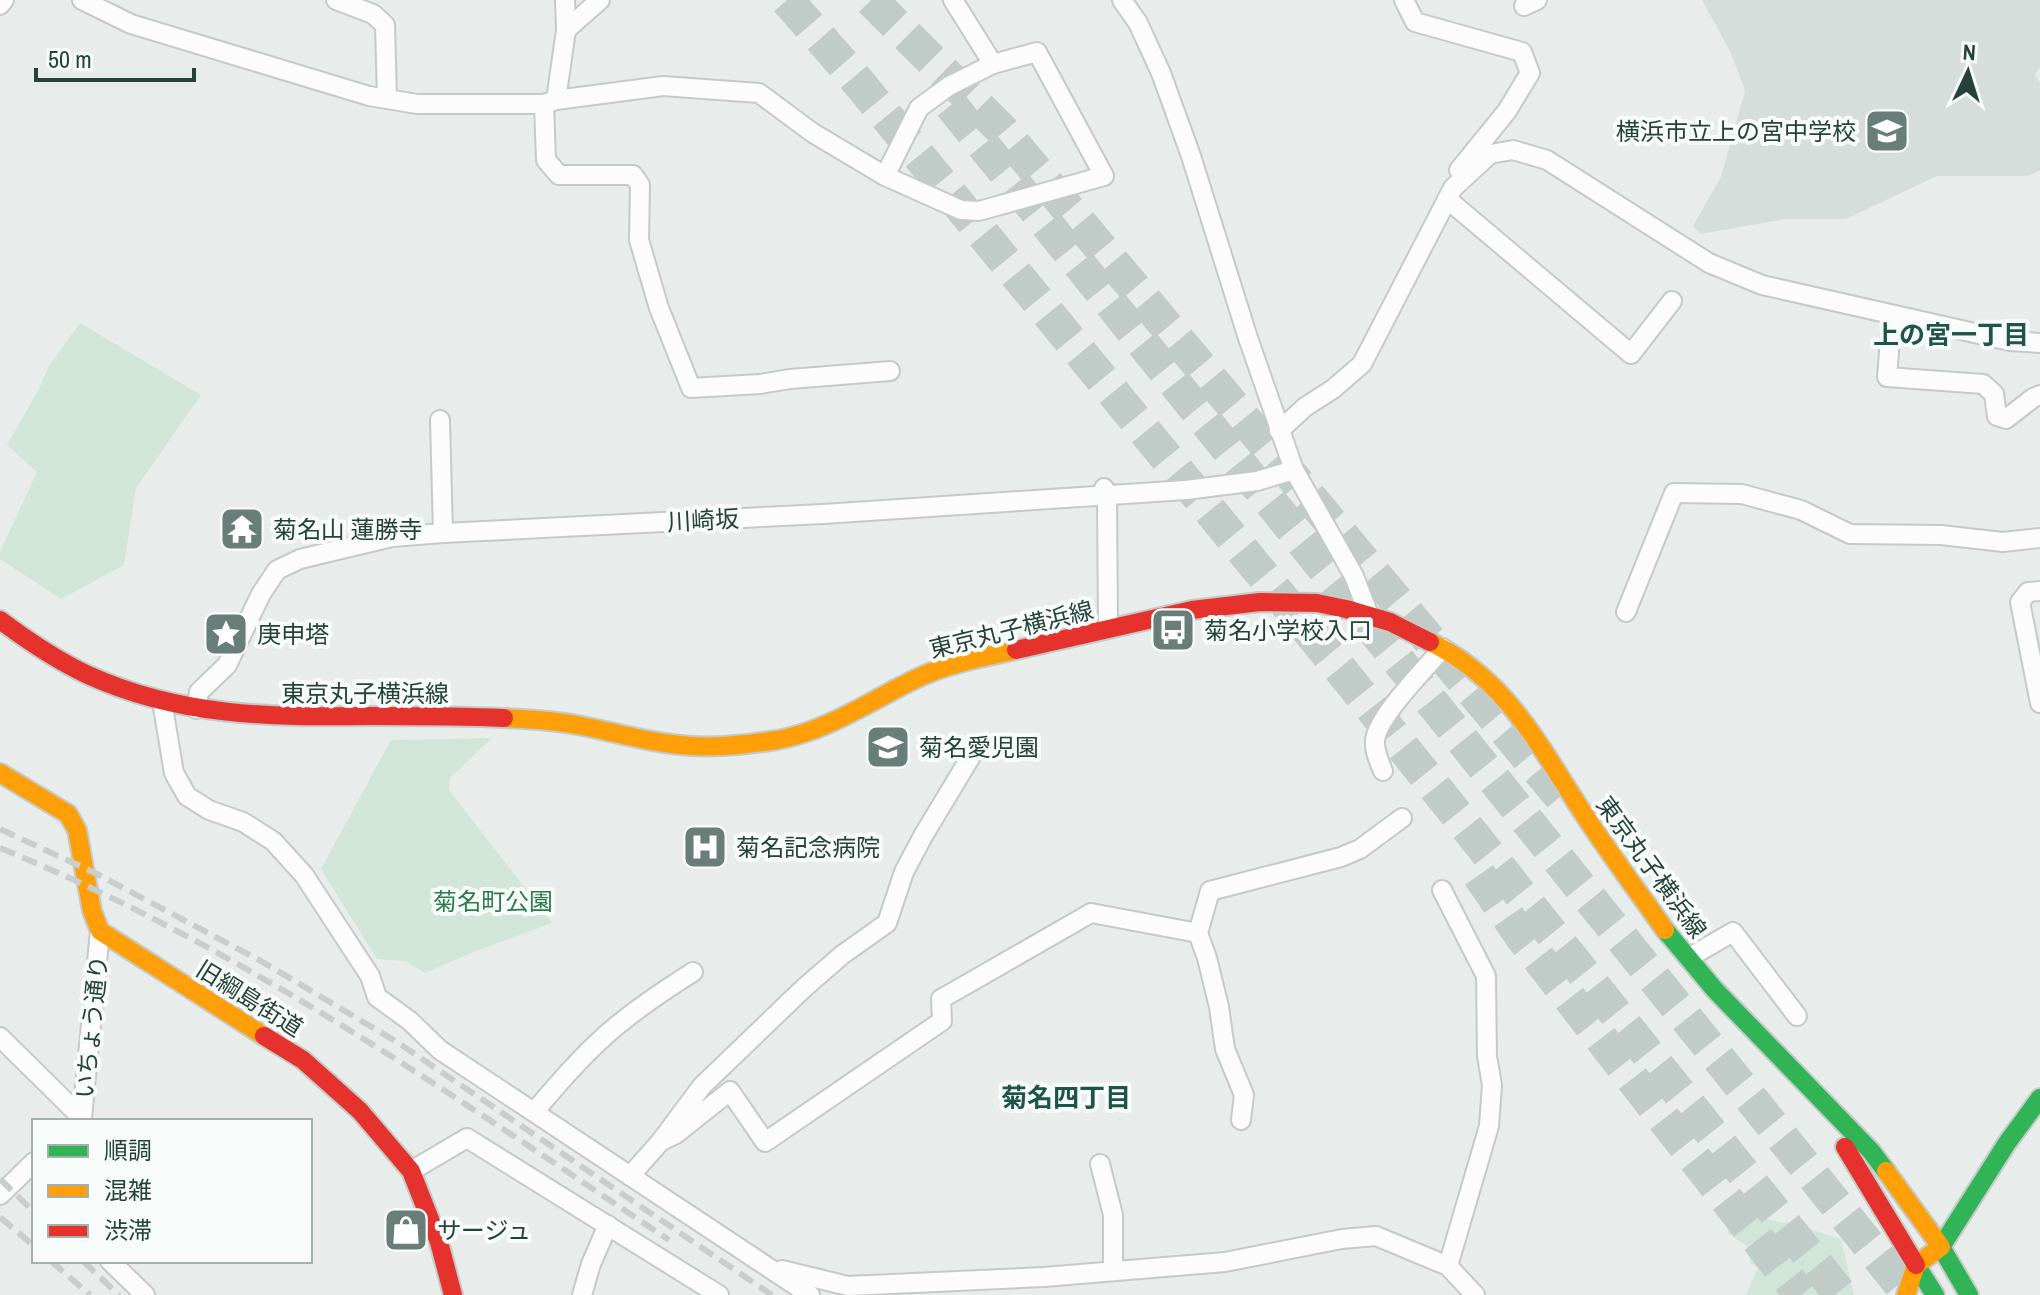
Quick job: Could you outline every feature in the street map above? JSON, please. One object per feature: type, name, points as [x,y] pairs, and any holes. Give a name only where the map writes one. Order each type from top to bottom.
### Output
[{"type":"main road","name":"東京丸子横浜線","points":[[0,620],[34,647],[77,670],[108,684],[196,709],[260,716],[538,719],[683,745],[721,746],[781,739],[831,724],[923,676],[961,662],[1192,610],[1278,601],[1317,603],[1390,622],[1443,648],[1485,679],[1518,713],[1587,819],[1671,938],[1715,990],[1871,1151],[1941,1247],[1969,1295]]},
{"type":"main road","points":[[0,773],[68,814],[77,830],[92,911],[100,931]]},
{"type":"main road","name":"旧綱島街道","points":[[100,931],[303,1060],[360,1111],[411,1171],[439,1242],[453,1295]]},
{"type":"main road","name":"東京丸子横浜線","points":[[1806,1085],[1935,1295]]},
{"type":"main road","points":[[1906,1295],[1916,1265],[1941,1247],[2007,1143],[2040,1098]]},
{"type":"street","points":[[0,5],[4,0]]},
{"type":"street","points":[[82,0],[131,24],[355,92],[417,104],[550,102],[663,86],[759,93],[813,133],[885,176],[961,210],[979,211],[1104,176],[1037,52],[993,64],[949,86],[919,108],[885,176]]},
{"type":"street","points":[[336,0],[373,14],[385,25],[387,99]]},
{"type":"street","points":[[565,0],[566,30],[550,102],[546,160],[559,175],[633,175],[640,185],[639,240],[659,308],[691,388],[890,371]]},
{"type":"street","points":[[566,30],[600,0]]},
{"type":"street","points":[[953,0],[993,64]]},
{"type":"street","points":[[1122,0],[1138,23],[1161,73],[1294,470],[1354,576],[1369,615]]},
{"type":"street","points":[[1279,431],[1362,364],[1450,193],[1454,176],[1507,111],[1530,73],[1522,52],[1415,22],[1404,0]]},
{"type":"street","points":[[1450,193],[1490,154],[1513,150],[1547,160],[1709,263],[1762,285],[2010,341],[2040,343]]},
{"type":"street","points":[[1450,193],[1631,354],[1672,301]]},
{"type":"street","points":[[1892,315],[1887,377],[1983,384],[1994,394],[1997,416],[2006,419],[2040,395]]},
{"type":"street","points":[[440,420],[443,533]]},
{"type":"street","name":"川崎坂","points":[[196,709],[199,692],[227,665],[261,594],[277,570],[300,559],[392,537],[823,514],[1105,491],[1186,490],[1257,481],[1294,470]]},
{"type":"street","points":[[1105,491],[1108,629]]},
{"type":"street","points":[[1626,612],[1674,493],[1742,494],[1801,510],[1850,534],[1941,535],[2003,542],[2040,538]]},
{"type":"street","points":[[2040,591],[2028,592],[2020,602],[2040,703]]},
{"type":"street","points":[[1383,771],[1375,751],[1375,738],[1382,721],[1443,648]]},
{"type":"street","points":[[162,701],[174,773],[187,796],[209,810],[243,822],[273,841],[304,875],[370,976],[377,997],[410,1021],[440,1050],[810,1295]]},
{"type":"street","points":[[630,1176],[702,1086],[804,988],[842,955],[887,923],[904,872],[976,748]]},
{"type":"street","points":[[1241,1120],[1244,1095],[1225,1049],[1219,1007],[1198,933],[1210,891],[1341,857],[1360,849],[1402,818]]},
{"type":"street","points":[[1442,890],[1486,976],[1487,1056],[1492,1085],[1489,1126],[1448,1266]]},
{"type":"street","points":[[661,1141],[676,1134],[730,1091],[765,1142],[942,1021],[941,999],[1091,913],[1198,933]]},
{"type":"street","name":"いちょう通り","points":[[80,1119],[100,931]]},
{"type":"street","points":[[1688,958],[1733,932],[1797,1016]]},
{"type":"street","points":[[534,1112],[605,1035],[693,972]]},
{"type":"street","points":[[0,1037],[80,1119]]},
{"type":"street","points":[[411,1171],[467,1138],[719,1295]]},
{"type":"street","points":[[1100,1164],[1113,1215],[1113,1271]]},
{"type":"street","points":[[0,1195],[30,1173]]},
{"type":"street","points":[[582,1295],[608,1225]]},
{"type":"street","points":[[766,1266],[848,1286],[1007,1279],[1225,1262],[1342,1239],[1376,1236],[1448,1266],[1475,1295]]},
{"type":"street","points":[[112,1263],[145,1295]]},
{"type":"shaded area","name":"横浜市立上の宮中学校","points":[[1702,0],[2040,0],[2040,67],[2035,75],[2040,83],[2040,171],[2027,176],[1937,176],[1846,219],[1785,219],[1700,234],[1693,226],[1721,177],[1745,91],[1731,53]]},
{"type":"green space","points":[[80,323],[201,395],[136,488],[124,565],[61,599],[0,559],[0,552],[37,472],[7,445],[49,366]]},
{"type":"green space","name":"菊名町公園","points":[[492,738],[450,778],[449,790],[552,923],[425,973],[405,961],[377,959],[321,869],[391,740]]},
{"type":"green space","points":[[1739,1212],[1755,1221],[1759,1217],[1787,1222],[1841,1239],[1854,1295],[1746,1295],[1758,1268],[1749,1262],[1755,1251],[1727,1233]]},
{"type":"tunnel","points":[[787,0],[850,72],[1349,680],[1841,1295]]},
{"type":"tunnel","points":[[871,0],[1002,130],[1567,804]]},
{"type":"tunnel","points":[[951,105],[1909,1295]]},
{"type":"tunnel","points":[[1479,875],[1522,937],[1801,1295]]},
{"type":"railway","points":[[0,829],[97,874],[261,961],[397,1042],[772,1295]]},
{"type":"railway","points":[[0,848],[89,887],[260,977],[426,1079],[669,1240]]},
{"type":"railway","points":[[0,1179],[32,1210]]},
{"type":"railway","points":[[0,1217],[32,1244]]},
{"type":"railway","points":[[53,1263],[90,1295]]},
{"type":"railway","points":[[85,1263],[119,1295]]},
{"type":"traffic: fast","points":[[1665,930],[1715,990],[1871,1151],[1886,1171]]},
{"type":"traffic: fast","points":[[1969,1295],[1941,1247],[2007,1143],[2040,1098]]},
{"type":"traffic: fast","points":[[1916,1265],[1935,1295]]},
{"type":"traffic: slow","points":[[1430,642],[1481,676],[1521,719],[1665,930]]},
{"type":"traffic: slow","points":[[504,718],[568,723],[677,745],[756,743],[816,729],[933,671],[1016,650]]},
{"type":"traffic: slow","points":[[0,773],[68,814],[77,830],[92,911],[100,931],[264,1036]]},
{"type":"traffic: slow","points":[[1886,1171],[1941,1247],[1916,1265],[1906,1295]]},
{"type":"traffic: jam","points":[[1016,650],[1192,610],[1260,602],[1317,603],[1346,609],[1390,622],[1430,642]]},
{"type":"traffic: jam","points":[[0,620],[42,650],[88,675],[123,689],[192,707],[261,715],[504,718]]},
{"type":"traffic: jam","points":[[264,1036],[303,1060],[360,1111],[411,1171],[439,1242],[453,1295]]},
{"type":"traffic: jam","points":[[1845,1147],[1916,1265]]},
{"type":"place","name":"横浜市立上の宮中学校","points":[[1887,131]]},
{"type":"place","name":"菊名山 蓮勝寺","points":[[242,529]]},
{"type":"place","name":"菊名小学校入口","points":[[1173,630]]},
{"type":"place","name":"庚申塔","points":[[226,634]]},
{"type":"place","name":"菊名愛児園","points":[[888,747]]},
{"type":"place","name":"菊名記念病院","points":[[705,847]]},
{"type":"place","name":"サージュ","points":[[406,1230]]},
{"type":"district","name":"上の宮一丁目","points":[[1951,334]]},
{"type":"district","name":"菊名四丁目","points":[[1066,1097]]}]
